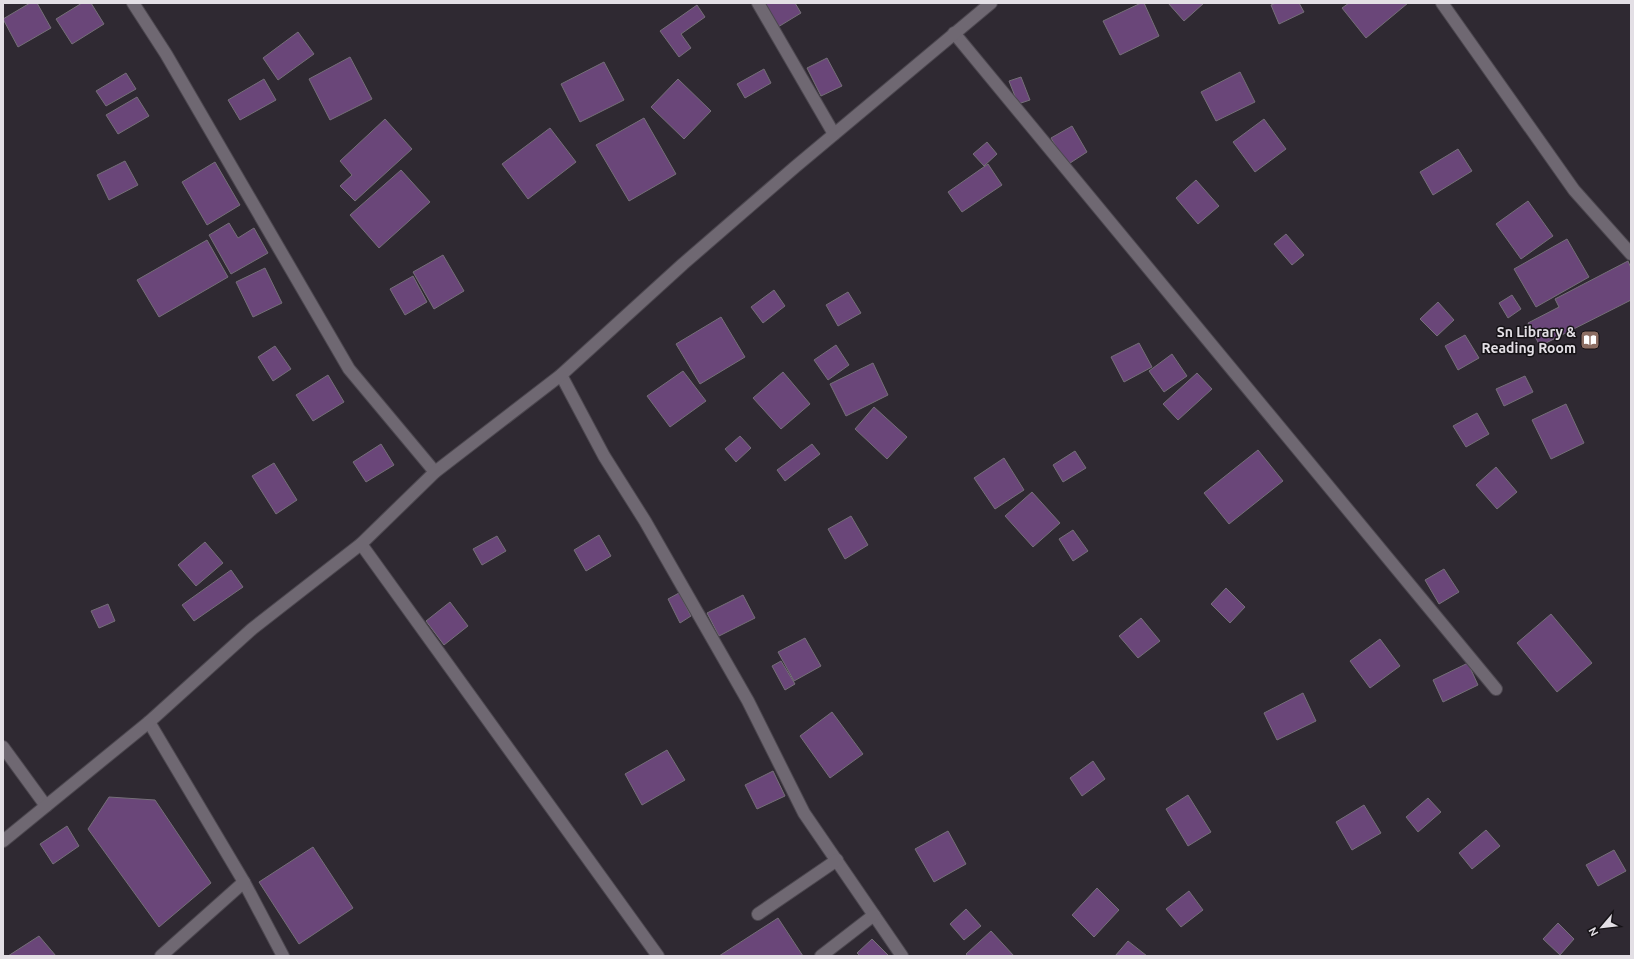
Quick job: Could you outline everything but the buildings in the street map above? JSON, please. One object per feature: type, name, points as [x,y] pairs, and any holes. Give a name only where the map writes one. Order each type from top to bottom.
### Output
[{"type":"street","points":[[133,3],[166,54],[349,369],[435,472]]},
{"type":"street","points":[[758,3],[834,134]]},
{"type":"street","points":[[3,841],[149,722],[252,629],[361,544],[435,472],[561,375],[683,264],[834,134],[991,3]]},
{"type":"street","points":[[1442,3],[1574,190],[1631,254]]},
{"type":"street","points":[[954,33],[1496,689]]},
{"type":"street","points":[[561,375],[604,456],[645,521],[748,701],[804,813],[902,956]]},
{"type":"street","points":[[361,544],[658,956]]},
{"type":"street","points":[[149,722],[244,882],[283,956]]},
{"type":"street","points":[[3,746],[46,806]]},
{"type":"street","points":[[758,914],[837,860]]},
{"type":"street","points":[[161,956],[244,882]]},
{"type":"street","points":[[821,956],[874,915]]},
{"type":"place","name":"Sn Library & Reading Room","points":[[1590,340]]}]
